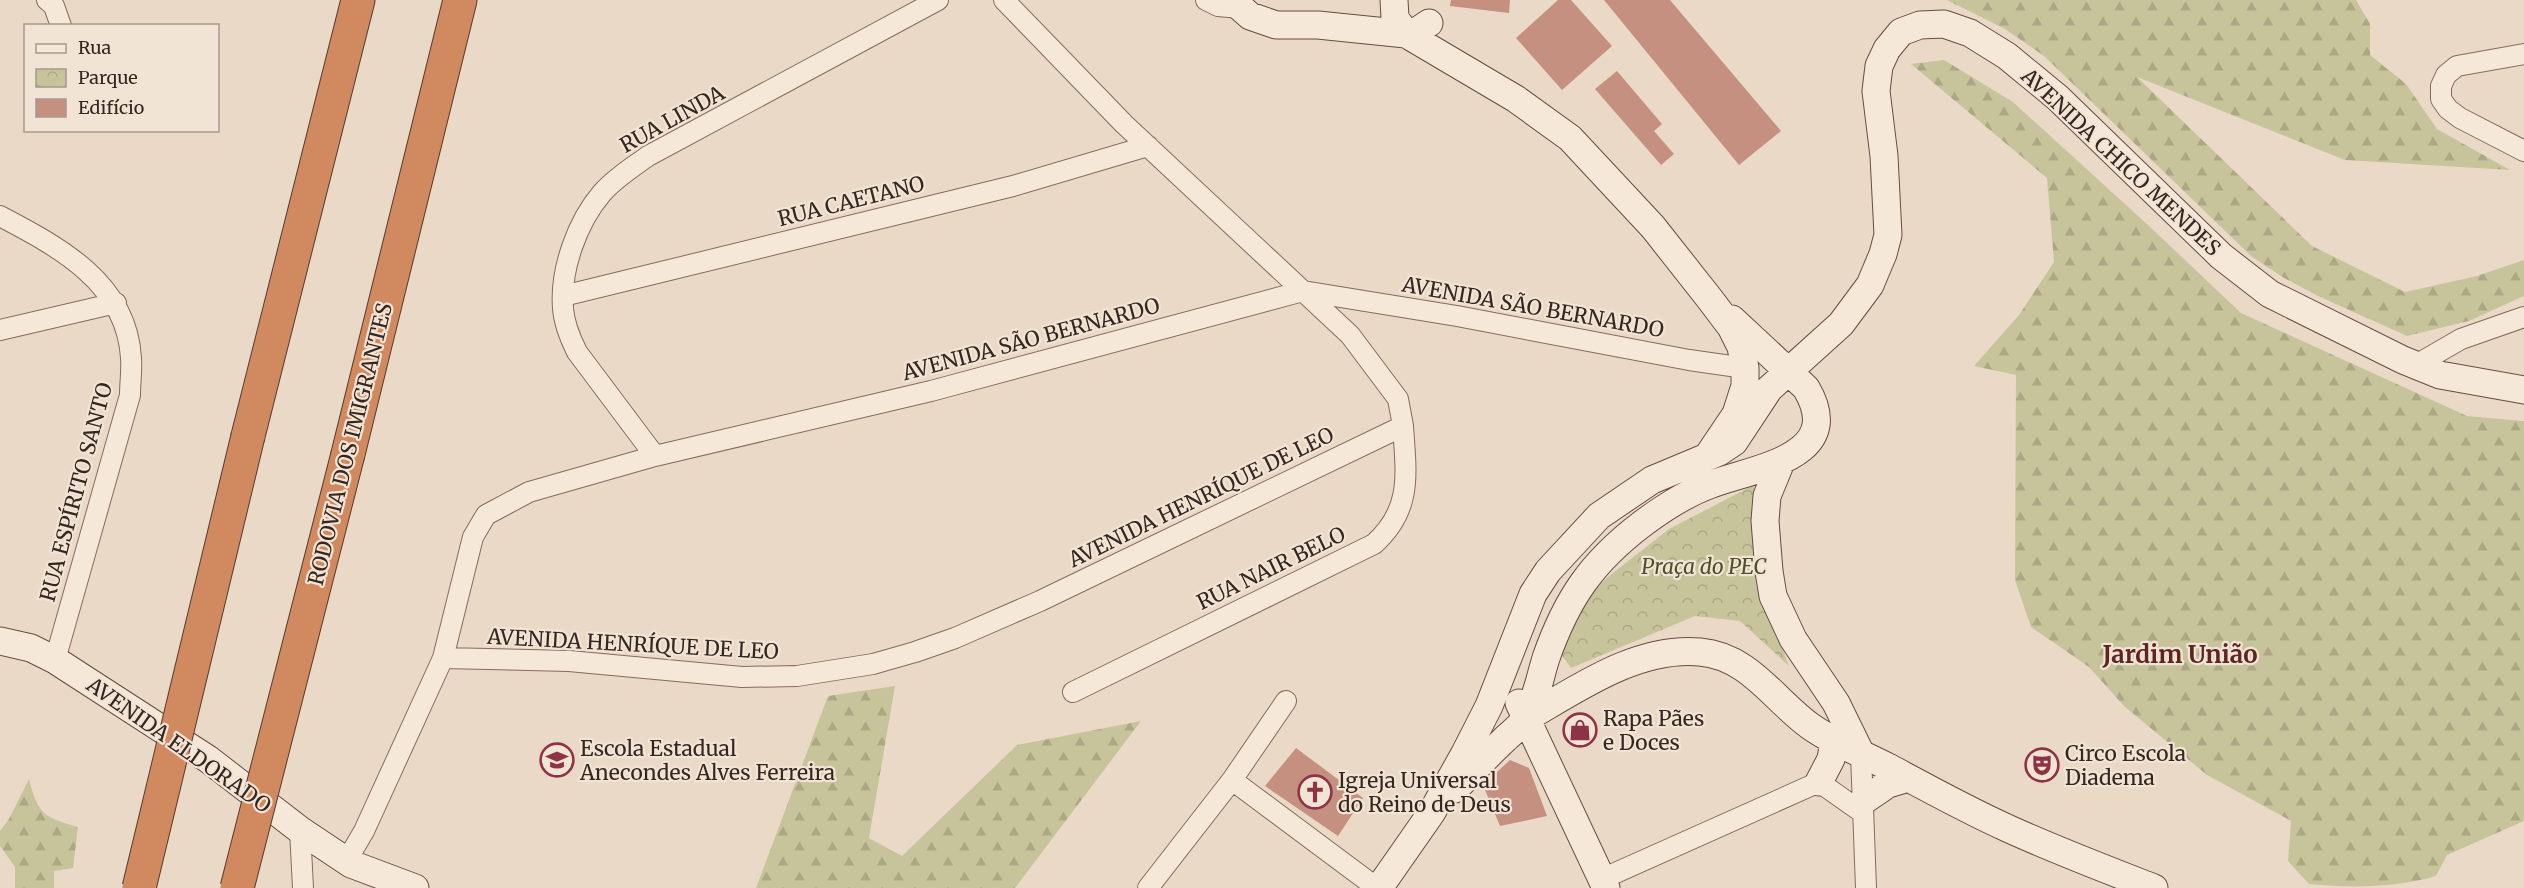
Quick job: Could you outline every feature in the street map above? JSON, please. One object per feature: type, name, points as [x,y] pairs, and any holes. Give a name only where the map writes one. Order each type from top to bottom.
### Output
[{"type":"highway","points":[[139,888],[248,436],[358,0]]},
{"type":"highway","name":"RODOVIA DOS IMIGRANTES","points":[[237,888],[348,454],[460,0]]},
{"type":"street","points":[[47,0],[54,6],[60,24]]},
{"type":"street","name":"RUA LINDA","points":[[655,456],[577,352],[568,334],[563,311],[563,296],[569,258],[591,206],[618,178],[648,156],[938,0]]},
{"type":"street","points":[[1004,0],[1124,124],[1350,335],[1398,399],[1403,426]]},
{"type":"street","points":[[1206,0],[1218,6],[1236,4],[1258,20],[1276,25],[1318,25],[1369,10],[1411,13],[1478,76],[1516,99],[1570,138],[1653,227],[1731,327],[1744,358],[1745,386],[1736,414],[1707,456]]},
{"type":"street","name":"AVENIDA CHICO MENDES","points":[[1527,609],[1533,594],[1548,571],[1599,516],[1652,480],[1719,452],[1734,442],[1769,389],[1840,324],[1870,285],[1883,254],[1888,214],[1876,91],[1878,66],[1887,49],[1902,32],[1920,25],[1944,24],[1970,33],[2007,56],[2058,98],[2221,256],[2254,284],[2301,309],[2440,375],[2524,390]]},
{"type":"street","points":[[2524,54],[2457,66],[2446,75],[2441,86],[2441,99],[2448,109],[2460,118],[2524,151]]},
{"type":"street","name":"RUA CAETANO","points":[[563,296],[1013,186],[1148,146]]},
{"type":"street","name":"RUA ESPÍRITO SANTO","points":[[0,216],[62,251],[91,273],[116,303],[126,327],[131,358],[129,395],[55,660]]},
{"type":"street","name":"AVENIDA SÃO BERNARDO","points":[[349,862],[443,658],[473,537],[486,515],[529,492],[655,456],[931,390],[1303,291],[1457,316],[1689,360],[1745,368]]},
{"type":"street","points":[[1526,719],[1557,627],[1568,604],[1580,585],[1612,549],[1667,507],[1707,485],[1781,462],[1808,443],[1815,430],[1817,415],[1814,401],[1806,388],[1709,298]]},
{"type":"street","points":[[0,330],[116,303]]},
{"type":"street","points":[[2416,365],[2461,339],[2524,317]]},
{"type":"street","points":[[1745,368],[1788,370]]},
{"type":"street","name":"AVENIDA HENRÍQUE DE LEO","points":[[443,658],[568,662],[742,677],[797,676],[873,664],[955,638],[1040,601],[1403,426]]},
{"type":"street","name":"RUA NAIR BELO","points":[[1073,692],[1374,544],[1389,531],[1403,502],[1406,485],[1403,426]]},
{"type":"street","points":[[1781,462],[1767,496],[1769,571],[1773,596],[1792,639],[1836,703],[1861,754],[1866,888]]},
{"type":"street","points":[[1527,609],[1518,678],[1519,704],[1604,884],[1819,782],[1831,759],[1834,741]]},
{"type":"street","points":[[1232,780],[1378,888],[1432,812],[1489,706],[1527,609]]},
{"type":"street","name":"AVENIDA ELDORADO","points":[[0,641],[31,648],[55,660],[208,759],[300,830],[349,862],[416,888]]},
{"type":"street","points":[[1432,812],[1526,719],[1581,686],[1637,660],[1674,652],[1701,652],[1727,658],[1750,672],[1782,699],[1794,714],[1834,741],[2006,828],[2154,888]]},
{"type":"street","points":[[1782,699],[1795,700],[1809,691],[1813,667]]},
{"type":"street","points":[[1148,888],[1232,780],[1286,701]]},
{"type":"street","points":[[1863,807],[1888,784],[1908,778]]},
{"type":"street","points":[[1819,782],[1863,807]]},
{"type":"street","points":[[300,830],[303,888]]},
{"type":"street","name":"AVENIDA ELDORADO","points":[[349,862],[360,883],[366,888]]},
{"type":"green space","points":[[1947,0],[2356,0],[2370,24],[2370,55],[2406,84],[2437,129],[2510,170],[2345,160],[2137,77],[2312,246],[2405,292],[2477,276],[2524,260],[2524,296],[2469,321],[2407,336],[2318,296],[2284,278],[2251,256],[2044,56],[2005,29]]},
{"type":"green space","points":[[1944,60],[2013,102],[2241,313],[2467,416],[2524,421],[2524,821],[2447,855],[2436,876],[2405,883],[2373,886],[2309,884],[2288,861],[2291,821],[2207,775],[2124,706],[2089,667],[2031,627],[2015,580],[2016,375],[1974,366],[2019,315],[2054,262],[2047,178],[1911,64]]},
{"type":"green space","name":"Praça do PEC","points":[[1754,485],[1756,581],[1789,666],[1740,621],[1695,616],[1571,668],[1561,654],[1579,610],[1599,584],[1669,529]]},
{"type":"green space","points":[[895,686],[869,838],[902,856],[1017,745],[1141,721],[1015,888],[756,888],[828,696]]},
{"type":"green space","points":[[29,779],[39,807],[49,817],[78,827],[73,868],[54,871],[54,888],[15,888],[15,867],[0,846],[0,831],[9,819]]},
{"type":"building","points":[[1451,0],[1510,0],[1509,13],[1450,6]]},
{"type":"building","points":[[1558,0],[1571,0],[1612,46],[1562,90],[1516,38]]},
{"type":"building","points":[[1604,0],[1670,0],[1781,131],[1739,165]]},
{"type":"building","points":[[1617,71],[1662,124],[1654,131],[1674,154],[1661,165],[1595,89]]},
{"type":"building","name":"Igreja Universal do Reino de Deus","points":[[1296,748],[1363,798],[1338,836],[1265,786]]},
{"type":"building","points":[[1510,760],[1529,768],[1547,816],[1500,826],[1483,785]]},
{"type":"place","name":"Rapa Pães e Doces","points":[[1580,730]]},
{"type":"place","name":"Escola Estadual Anecondes Alves Ferreira","points":[[557,760]]},
{"type":"place","name":"Circo Escola Diadema","points":[[2042,765]]},
{"type":"place","name":"Igreja Universal do Reino de Deus","points":[[1315,792]]},
{"type":"district","name":"Jardim União","points":[[2180,654]]}]
